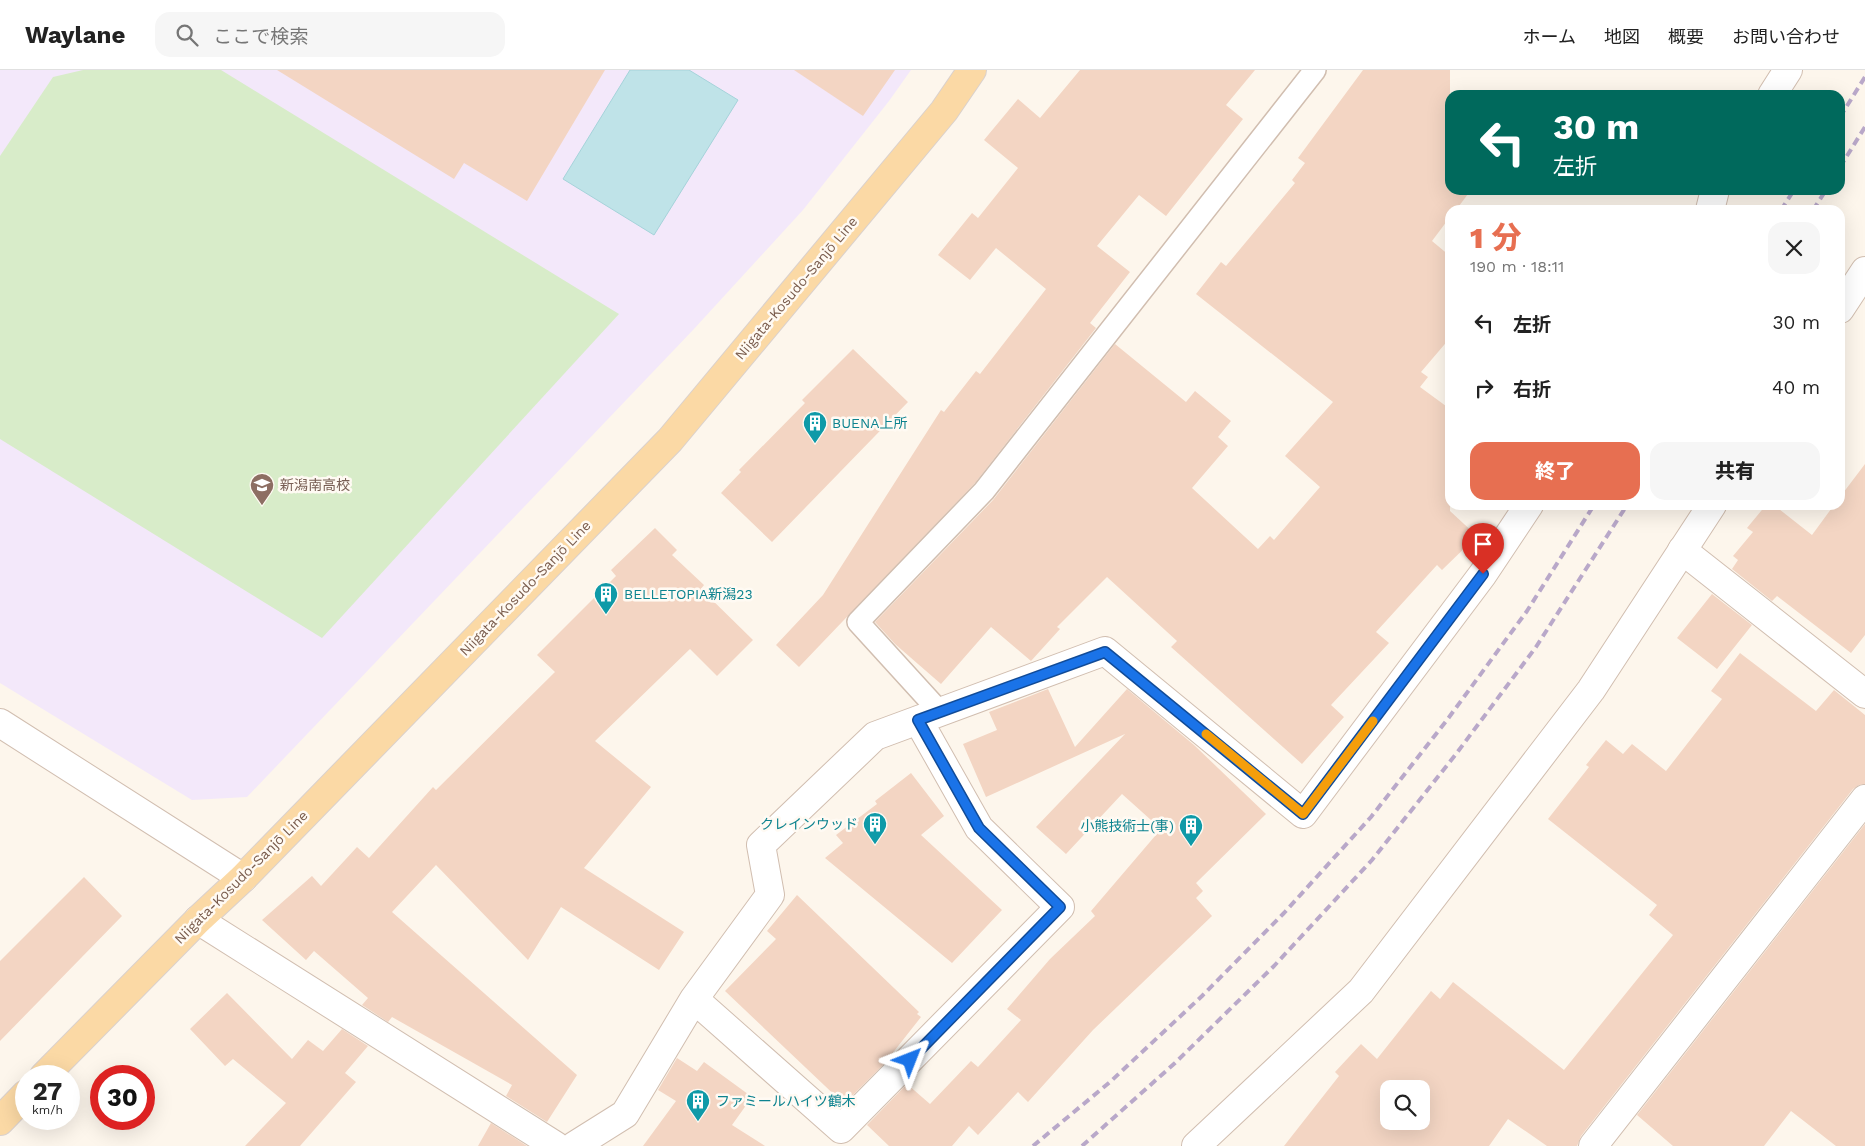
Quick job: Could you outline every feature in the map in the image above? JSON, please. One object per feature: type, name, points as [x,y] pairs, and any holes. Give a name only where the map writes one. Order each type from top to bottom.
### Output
[{"type":"main road","name":"Niigata-Kosudo-Sanjō Line","points":[[55,1065],[198,920],[243,878],[670,440],[944,110],[972,70]]},
{"type":"main road","points":[[0,1121],[15,1105]]},
{"type":"street","points":[[1775,90],[1788,70]]},
{"type":"street","points":[[1845,301],[1865,271]]},
{"type":"street","points":[[574,1146],[625,1114],[694,999],[770,895],[761,845],[875,736],[1105,652],[1303,814],[1483,574],[1526,510]]},
{"type":"street","points":[[1196,1146],[1361,992],[1591,690],[1709,510]]},
{"type":"street","points":[[1682,550],[1864,692]]},
{"type":"street","points":[[694,999],[841,1129],[1060,907],[979,828],[929,716]]},
{"type":"street","points":[[0,723],[243,878]]},
{"type":"street","points":[[1592,1146],[1865,799]]},
{"type":"street","points":[[198,920],[556,1146]]},
{"type":"lane","points":[[929,716],[858,622],[984,491],[1315,70]]},
{"type":"shaded area","name":"新潟南高校","points":[[0,70],[911,70],[889,101],[803,210],[693,330],[247,797],[192,800],[0,683]]},
{"type":"green space","points":[[83,70],[221,70],[619,314],[322,638],[0,439],[0,156],[53,77]]},
{"type":"water","points":[[630,70],[689,70],[738,100],[654,235],[563,179]]},
{"type":"building","points":[[277,70],[605,70],[527,201],[464,163],[454,179]]},
{"type":"building","points":[[794,70],[895,70],[863,116]]},
{"type":"building","points":[[1080,70],[1255,70],[1226,105],[1243,119],[1166,216],[1139,195],[1097,246],[1130,272],[1090,323],[1096,328],[975,483],[799,667],[776,645],[823,595],[941,410],[944,412],[976,371],[980,374],[1046,289],[996,248],[970,280],[938,255],[972,213],[978,218],[1018,168],[984,140],[1018,99],[1040,118]]},
{"type":"building","points":[[1363,70],[1450,70],[1450,90],[1445,90],[1445,195],[1467,195],[1460,205],[1445,205],[1445,224],[1432,241],[1445,252],[1445,344],[1421,372],[1428,377],[1420,387],[1445,405],[1445,510],[1450,510],[1477,536],[1442,570],[1437,565],[1376,632],[1389,643],[1331,705],[1344,717],[1302,764],[1171,647],[1177,641],[1107,577],[1057,627],[1060,629],[1031,661],[991,627],[941,684],[895,644],[875,622],[993,500],[1115,344],[1186,402],[1195,391],[1231,421],[1218,437],[1228,446],[1192,488],[1258,549],[1270,536],[1274,540],[1320,487],[1285,456],[1333,402],[1196,294],[1221,262],[1226,266],[1295,183],[1292,180],[1305,163],[1298,158]]},
{"type":"building","name":"BUENA上所","points":[[853,349],[908,402],[772,542],[721,493],[741,472],[739,470],[805,403],[802,400]]},
{"type":"building","points":[[1865,464],[1865,635],[1851,653],[1777,596],[1772,601],[1732,569],[1738,560],[1733,556],[1753,532],[1747,528],[1762,510],[1780,510],[1812,535],[1830,510],[1845,510],[1845,490]]},
{"type":"building","points":[[655,528],[677,550],[672,555],[704,585],[701,589],[753,640],[717,676],[690,649],[595,741],[651,787],[584,868],[684,932],[659,970],[561,907],[528,960],[436,865],[392,912],[577,1075],[547,1122],[506,1096],[512,1085],[392,1017],[388,1022],[362,1005],[368,998],[314,951],[306,960],[262,920],[312,876],[321,886],[357,847],[369,858],[433,787],[436,790],[555,672],[537,655],[616,576],[611,570]]},
{"type":"building","points":[[1712,594],[1752,625],[1717,669],[1677,638]]},
{"type":"building","points":[[1740,653],[1816,711],[1834,690],[1865,715],[1865,784],[1853,789],[1581,1136],[1577,1146],[1547,1146],[1508,1119],[1489,1146],[1284,1146],[1339,1076],[1335,1072],[1361,1044],[1377,1059],[1431,991],[1440,999],[1453,982],[1564,1070],[1673,935],[1649,915],[1657,905],[1548,819],[1589,767],[1586,765],[1606,740],[1623,754],[1632,744],[1666,771],[1722,699],[1711,691]]},
{"type":"building","points":[[1048,689],[1075,747],[1127,689],[1194,745],[1266,814],[1196,883],[1203,891],[1196,898],[1212,916],[1093,1030],[1028,1102],[1018,1092],[978,1135],[969,1126],[952,1146],[889,1146],[867,1125],[907,1084],[930,1104],[971,1061],[978,1067],[1021,1020],[1007,1009],[1050,959],[1095,916],[1091,911],[1161,829],[1122,794],[1066,854],[1036,827],[1125,734],[986,797],[963,744],[997,730],[989,712]]},
{"type":"building","points":[[911,773],[944,816],[921,835],[1002,910],[952,963],[825,858],[843,843],[836,835],[877,804],[875,801]]},
{"type":"building","points":[[1865,824],[1865,1146],[1836,1146],[1791,1111],[1764,1146],[1673,1146],[1637,1115]]},
{"type":"building","points":[[84,877],[122,916],[0,1041],[0,961]]},
{"type":"building","points":[[797,895],[919,1012],[917,1014],[921,1017],[884,1064],[844,1104],[725,991],[776,939],[767,931]]},
{"type":"building","points":[[227,993],[292,1059],[308,1040],[323,1051],[342,1029],[368,1046],[345,1073],[356,1082],[300,1146],[245,1146],[286,1103],[233,1059],[225,1066],[190,1029]]},
{"type":"building","name":"ファミールハイツ鶴木","points":[[677,1058],[697,1071],[704,1062],[752,1097],[732,1125],[765,1146],[643,1146],[676,1101],[658,1090]]},
{"type":"building","points":[[491,1123],[527,1146],[478,1146]]},
{"type":"railway","points":[[1845,109],[1865,77]]},
{"type":"railway","points":[[1845,159],[1865,127]]},
{"type":"railway","points":[[1784,205],[1791,195]]},
{"type":"railway","points":[[1816,205],[1823,195]]},
{"type":"railway","points":[[1033,1146],[1110,1082],[1202,996],[1284,913],[1371,817],[1447,720],[1527,611],[1591,510]]},
{"type":"railway","points":[[1082,1146],[1175,1063],[1274,966],[1372,860],[1456,754],[1536,647],[1624,510]]},
{"type":"slow traffic","points":[[1206,734],[1303,814],[1373,721]]},
{"type":"place","name":"BUENA上所","points":[[815,444]]},
{"type":"place","name":"新潟南高校","points":[[262,506]]},
{"type":"place","name":"BELLETOPIA新潟23","points":[[606,615]]},
{"type":"place","name":"クレインウッド","points":[[875,845]]},
{"type":"place","name":"小熊技術士(事)","points":[[1191,847]]},
{"type":"place","name":"ファミールハイツ鶴木","points":[[698,1122]]},
{"type":"route","points":[[910,1060],[1060,907],[979,828],[918,720],[1105,652],[1303,814],[1483,574]]}]
